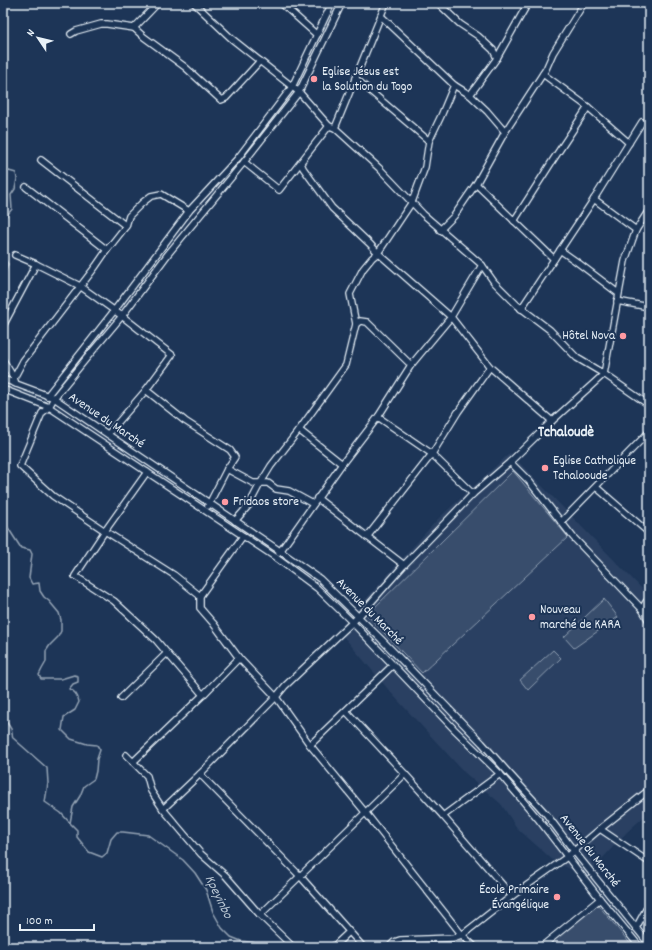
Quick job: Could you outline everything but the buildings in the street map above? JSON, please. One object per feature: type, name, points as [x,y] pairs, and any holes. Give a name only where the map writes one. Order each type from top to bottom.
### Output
[{"type":"street","points":[[134,28],[158,3]]},
{"type":"street","points":[[194,3],[232,39],[299,92],[332,127],[379,168],[440,230],[482,265],[494,282],[521,309],[550,330],[577,358],[649,404]]},
{"type":"street","points":[[47,396],[114,311],[189,211],[238,158],[292,87],[332,3]]},
{"type":"street","points":[[200,596],[174,574],[105,532],[53,496],[20,466],[42,413],[122,316],[168,254],[244,162],[299,92],[342,3]]},
{"type":"street","points":[[244,162],[279,190],[332,127],[355,78],[386,3]]},
{"type":"street","points":[[438,3],[460,24],[478,36],[493,50],[497,58]]},
{"type":"street","points":[[470,96],[497,58],[528,3]]},
{"type":"street","points":[[440,230],[454,216],[476,184],[505,132],[543,74],[553,53],[584,3]]},
{"type":"street","points":[[283,4],[316,35]]},
{"type":"street","points":[[381,16],[454,85],[470,96],[487,111],[505,132]]},
{"type":"street","points":[[71,34],[76,31],[101,24],[134,28],[184,67],[221,100],[226,98],[260,61]]},
{"type":"street","points":[[543,74],[588,107],[629,143]]},
{"type":"street","points":[[355,78],[429,141]]},
{"type":"street","points":[[235,521],[249,505],[271,466],[346,365],[356,324],[350,294],[363,269],[378,253],[412,202],[425,167],[429,141],[454,85]]},
{"type":"street","points":[[514,221],[552,160],[588,107]]},
{"type":"street","points":[[521,309],[594,199],[642,122]]},
{"type":"street","points":[[41,160],[126,226]]},
{"type":"street","points":[[301,163],[332,208],[378,253],[452,317],[490,367],[552,421]]},
{"type":"street","points":[[476,184],[554,259]]},
{"type":"street","points":[[26,187],[107,250]]},
{"type":"street","points":[[14,378],[23,361],[126,226],[129,216],[142,203],[151,196],[161,194],[189,211]]},
{"type":"street","points":[[594,199],[636,230]]},
{"type":"street","points":[[163,809],[200,774],[285,686],[358,616],[404,565],[472,494],[510,462],[552,421],[604,374],[625,261],[636,230],[649,210]]},
{"type":"street","points":[[560,250],[618,293]]},
{"type":"street","points":[[15,255],[80,286],[122,316],[172,355],[146,390],[108,434]]},
{"type":"street","points":[[3,326],[36,264]]},
{"type":"street","points":[[275,557],[378,417],[411,365],[452,317],[482,265]]},
{"type":"street","points":[[617,301],[649,307]]},
{"type":"street","points":[[356,324],[360,321],[367,322],[411,365]]},
{"type":"street","points":[[3,360],[16,384]]},
{"type":"street","points":[[368,537],[432,454],[458,412],[490,367]]},
{"type":"street","name":"Avenue du Marché","points":[[5,380],[54,398],[320,579],[482,743],[547,815],[649,944]]},
{"type":"street","name":"Avenue du Marché","points":[[4,389],[49,406],[275,557],[316,588],[352,622],[454,729],[500,774],[539,820],[600,899],[640,947]]},
{"type":"street","points":[[146,390],[185,421],[230,450],[235,457],[227,469],[206,510]]},
{"type":"street","points":[[378,417],[432,454],[472,494]]},
{"type":"street","points":[[299,430],[342,464]]},
{"type":"street","points":[[561,522],[649,432]]},
{"type":"street","points":[[510,462],[529,481],[574,537],[642,609],[649,620]]},
{"type":"street","points":[[227,469],[253,483],[268,484],[276,489],[289,491],[313,504]]},
{"type":"street","points":[[147,472],[75,576],[114,601],[156,640],[203,696]]},
{"type":"street","points":[[596,487],[649,532]]},
{"type":"street","points":[[317,498],[404,565]]},
{"type":"street","points":[[243,536],[200,596],[200,608],[239,658],[276,697],[310,745],[462,935],[475,947]]},
{"type":"street","points":[[642,609],[649,599]]},
{"type":"street","points":[[121,698],[168,653]]},
{"type":"street","points":[[133,762],[203,696],[239,658]]},
{"type":"street","points":[[310,745],[393,665]]},
{"type":"street","points":[[346,711],[443,816],[512,896]]},
{"type":"street","points":[[475,749],[482,743]]},
{"type":"street","points":[[126,755],[147,776],[151,791],[163,809],[201,854],[226,876],[260,915],[293,947]]},
{"type":"street","points":[[200,774],[300,876],[363,947]]},
{"type":"street","points":[[260,915],[405,774]]},
{"type":"street","points":[[443,816],[500,774]]},
{"type":"street","points":[[389,947],[394,942],[400,940],[453,938],[462,935],[512,896],[567,857],[649,790]]},
{"type":"street","points":[[539,820],[547,815]]},
{"type":"street","points":[[600,829],[649,862]]},
{"type":"street","points":[[541,947],[600,899]]},
{"type":"street","points":[[636,928],[649,904]]},
{"type":"street","points":[[333,947],[349,932]]},
{"type":"shaded area","name":"Nouveau marché de KARA","points":[[510,453],[649,596],[649,812],[627,832],[586,876],[555,862],[517,828],[501,804],[465,773],[393,695],[338,630],[438,519]]},
{"type":"shaded area","points":[[513,471],[568,537],[422,673],[367,615]]},
{"type":"shaded area","points":[[604,599],[618,617],[574,648],[564,637]]},
{"type":"shaded area","points":[[553,650],[561,658],[528,690],[520,680]]},
{"type":"shaded area","points":[[596,904],[633,947],[544,947]]},
{"type":"waterway","points":[[3,175],[9,171],[16,173],[17,179],[15,189],[11,195],[12,209],[3,220]]},
{"type":"waterway","points":[[3,256],[8,264],[3,280]]},
{"type":"waterway","name":"Kpeyinbo","points":[[3,520],[21,548],[30,550],[32,554],[29,578],[32,584],[39,583],[40,591],[59,613],[61,620],[61,631],[46,651],[46,662],[39,675],[41,679],[61,679],[74,675],[78,676],[78,682],[73,684],[69,689],[76,694],[79,702],[75,710],[64,717],[62,730],[71,739],[87,744],[97,745],[100,750],[94,779],[84,786],[73,807],[70,823],[77,830],[77,837],[89,852],[102,857],[107,853],[111,839],[117,832],[148,835],[183,860],[195,873],[206,890],[213,912],[222,928],[231,937],[241,941],[257,943],[266,947]]},
{"type":"waterway","points":[[3,716],[11,729],[13,738],[47,768],[48,783],[45,802],[61,813],[70,823]]},
{"type":"place","name":"Eglise Jésus est la Solution du Togo","points":[[314,79]]},
{"type":"place","name":"Hôtel Nova","points":[[623,336]]},
{"type":"place","name":"Eglise Catholique Tchalooude","points":[[545,468]]},
{"type":"place","name":"Fridaos store","points":[[225,502]]},
{"type":"place","name":"Nouveau marché de KARA","points":[[532,617]]},
{"type":"place","name":"École Primaire Évangélique","points":[[557,897]]},
{"type":"district","name":"Tchaloudè","points":[[566,433]]}]
